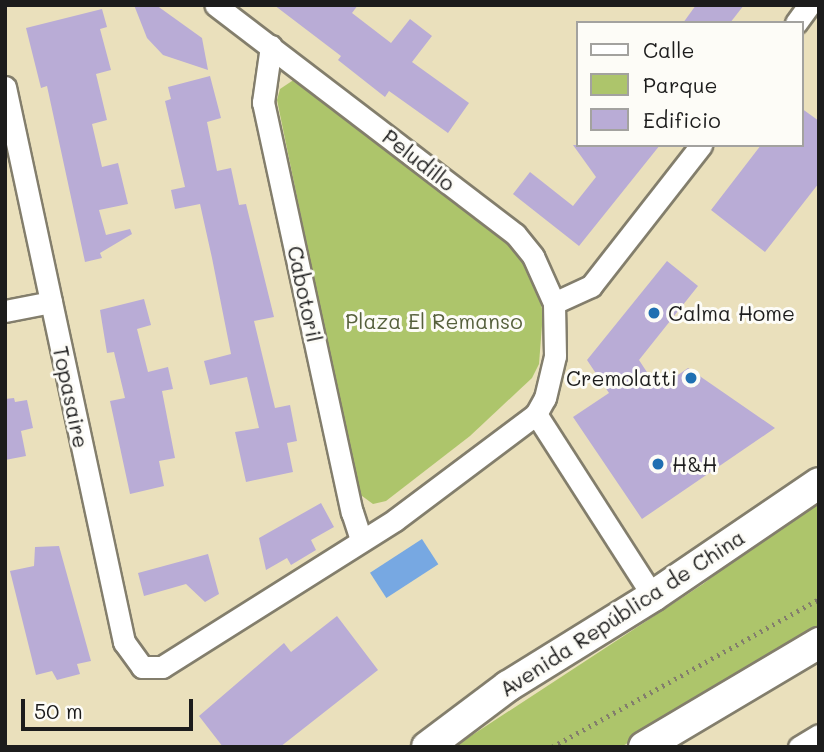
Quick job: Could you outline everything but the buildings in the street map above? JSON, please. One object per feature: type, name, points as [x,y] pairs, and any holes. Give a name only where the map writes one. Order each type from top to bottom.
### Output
[{"type":"main road","name":"Avenida República de China","points":[[427,747],[508,686],[653,596],[819,483]]},
{"type":"main road","points":[[644,747],[819,643]]},
{"type":"street","name":"Peludillo","points":[[216,5],[515,234],[533,256],[554,303],[555,356],[545,398],[536,414]]},
{"type":"street","points":[[798,21],[810,5]]},
{"type":"street","name":"Cabotoril","points":[[271,46],[263,102],[349,499],[362,540]]},
{"type":"street","name":"Topasaire","points":[[5,87],[127,650],[142,667],[154,669],[174,660],[362,540]]},
{"type":"street","points":[[554,303],[590,286],[699,147]]},
{"type":"street","points":[[5,310],[51,302]]},
{"type":"street","points":[[362,540],[536,414],[653,596]]},
{"type":"street","points":[[799,747],[819,735]]},
{"type":"path","points":[[552,747],[819,599]]},
{"type":"green space","name":"Plaza El Remanso","points":[[295,79],[514,245],[530,265],[543,312],[539,364],[532,378],[470,436],[386,501],[373,504],[358,493],[277,100],[280,89]]},
{"type":"green space","points":[[819,493],[819,630],[621,747],[454,747],[703,584]]},
{"type":"water","points":[[422,539],[438,564],[386,598],[370,573]]},
{"type":"place","name":"Calma Home","points":[[654,313]]},
{"type":"place","name":"Cremolatti","points":[[691,378]]},
{"type":"place","name":"H&H","points":[[658,464]]}]
